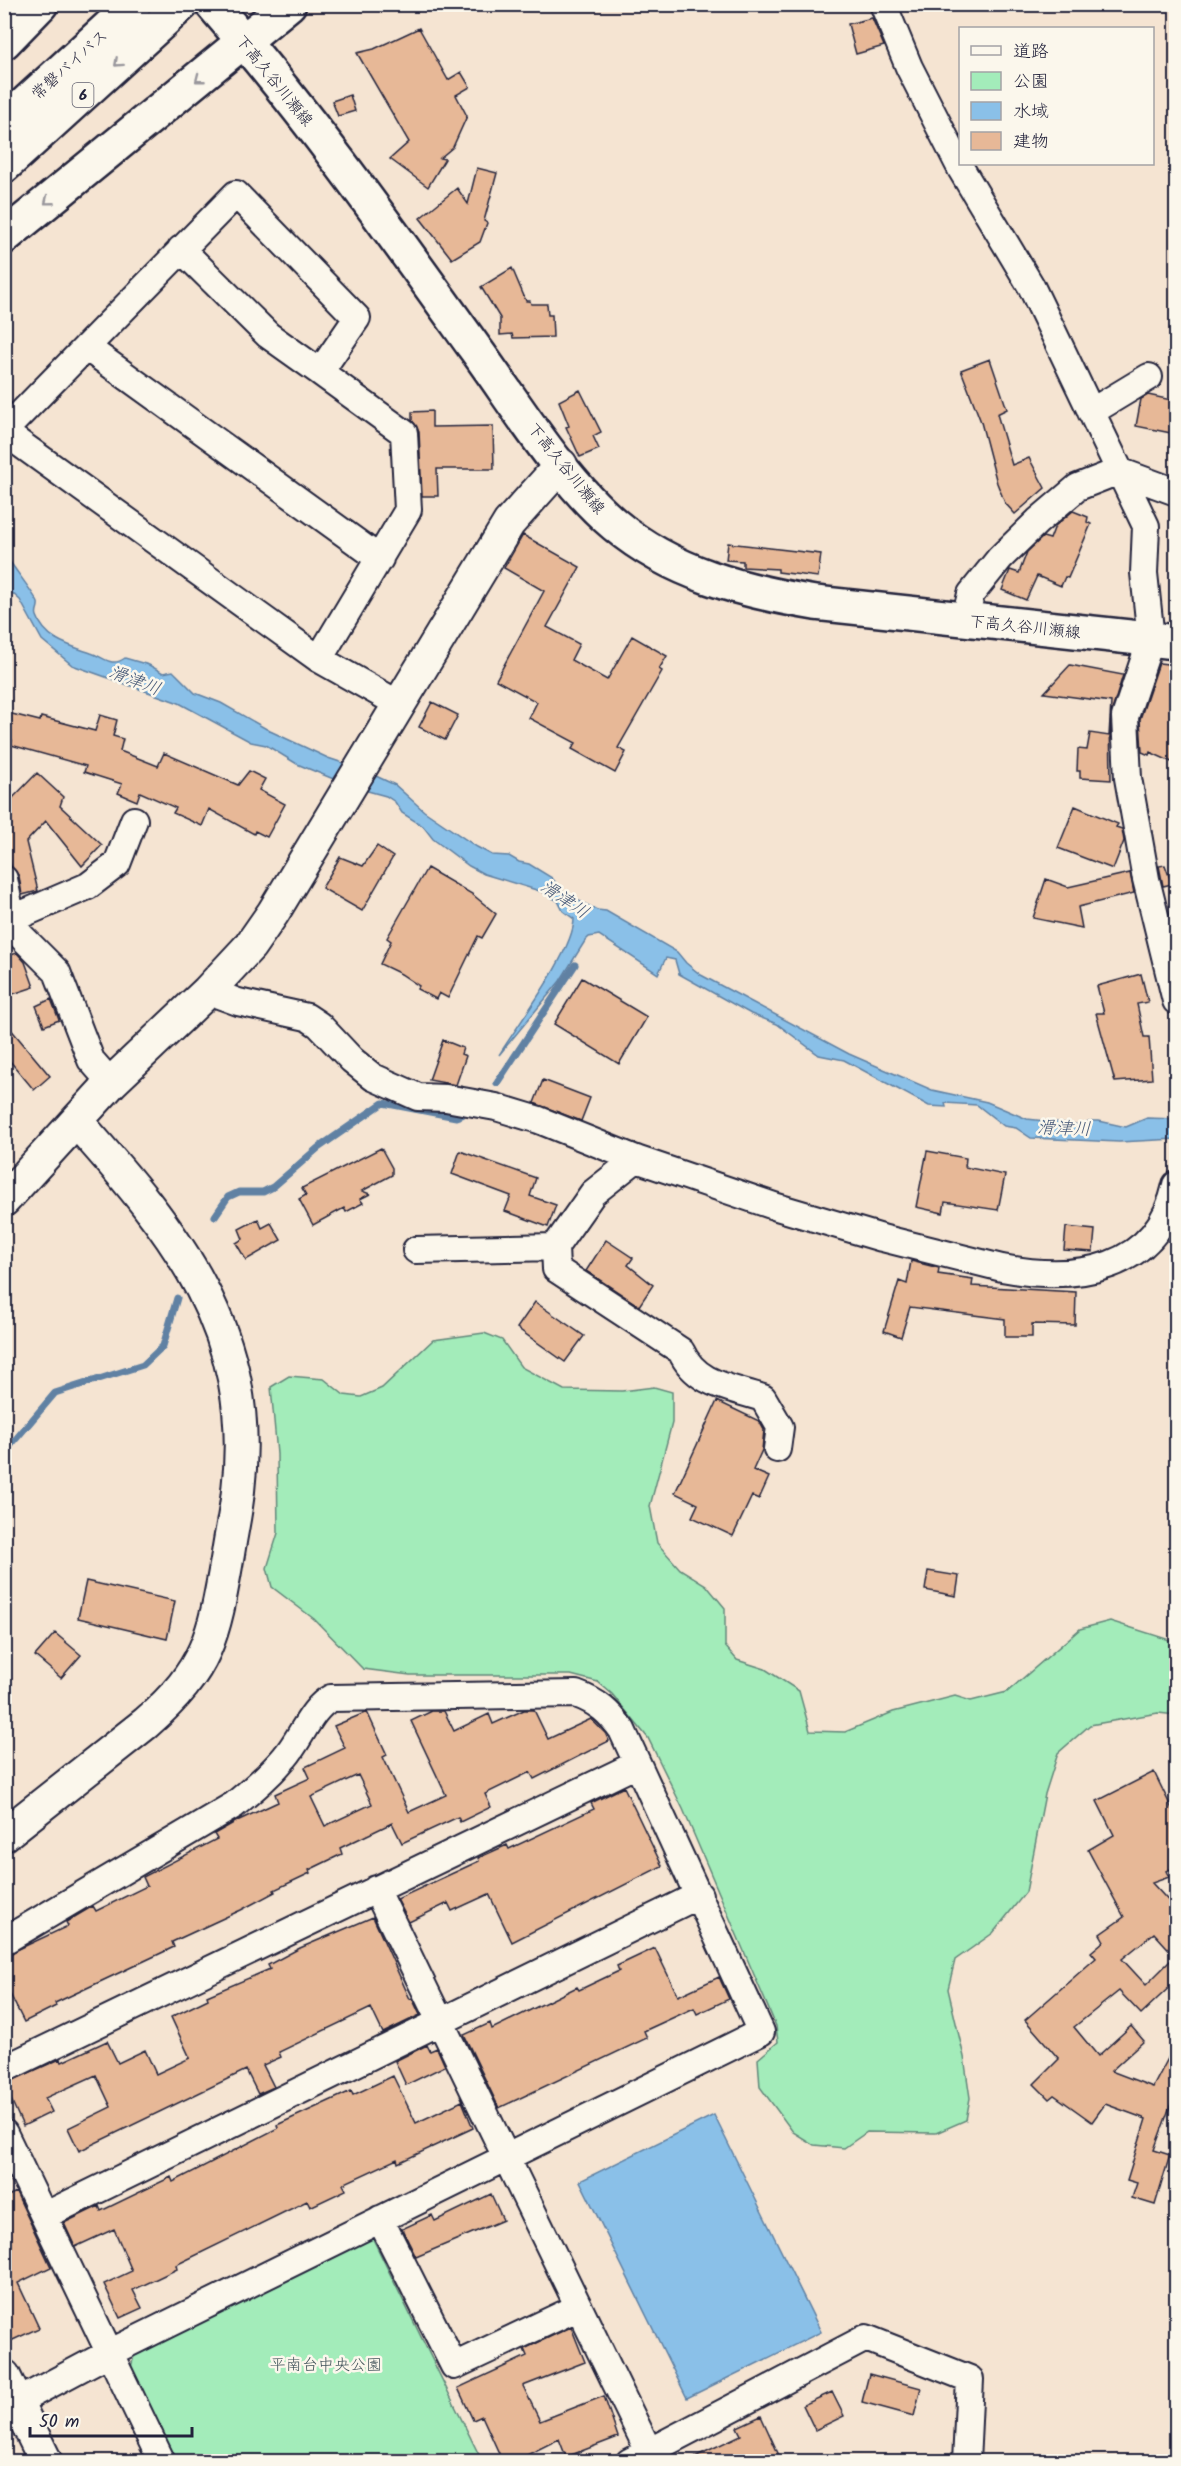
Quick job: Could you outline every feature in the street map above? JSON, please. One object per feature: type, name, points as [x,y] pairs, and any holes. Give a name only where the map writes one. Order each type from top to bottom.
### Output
[{"type":"main road","points":[[4,42],[41,4]]},
{"type":"main road","name":"常磐バイパス","points":[[4,123],[134,4]]},
{"type":"main road","name":"下高久谷川瀬線","points":[[212,4],[354,179],[561,465],[615,525],[668,560],[716,582],[766,595],[815,603],[1164,641]]},
{"type":"main road","points":[[4,237],[289,4]]},
{"type":"main road","name":"常磐バイパス","points":[[4,166],[172,14]]},
{"type":"street","points":[[883,4],[909,67],[959,164]]},
{"type":"street","points":[[959,165],[1000,238],[1031,286],[1146,526],[1144,573],[1164,641],[1125,717],[1128,778],[1146,879],[1176,1001]]},
{"type":"street","points":[[320,372],[357,318],[237,194],[4,432],[319,659],[398,703]]},
{"type":"street","points":[[181,249],[268,334],[404,433],[408,510],[319,659]]},
{"type":"street","points":[[86,347],[380,559]]},
{"type":"street","points":[[1091,412],[1149,377]]},
{"type":"street","points":[[4,1200],[111,1083],[208,992],[250,946],[509,523],[561,465]]},
{"type":"street","points":[[965,620],[971,594],[1000,558],[1078,487],[1119,471],[1176,492]]},
{"type":"street","points":[[8,921],[88,886],[117,864],[134,820]]},
{"type":"street","points":[[4,879],[8,921],[57,972],[92,1060],[111,1083]]},
{"type":"street","points":[[208,992],[238,1002],[307,1017],[319,1025],[352,1060],[390,1086],[418,1096],[496,1107],[539,1120],[636,1159],[777,1207],[882,1238],[1019,1271],[1087,1272],[1110,1267],[1138,1248],[1160,1226],[1176,1185]]},
{"type":"street","points":[[4,1835],[146,1724],[168,1704],[198,1668],[212,1638],[238,1490],[240,1432],[233,1370],[216,1313],[194,1271],[157,1218],[120,1170],[77,1122]]},
{"type":"street","points":[[636,1159],[593,1193],[555,1247],[556,1269],[681,1351],[688,1367],[704,1378],[763,1398],[780,1427],[777,1449]]},
{"type":"street","points":[[416,1250],[555,1247]]},
{"type":"street","points":[[4,1941],[234,1805],[262,1782],[286,1756],[320,1704],[332,1698],[576,1694],[594,1700],[609,1712],[622,1730],[761,2032],[109,2352],[9,2396],[46,2462]]},
{"type":"street","points":[[4,2069],[637,1764]]},
{"type":"street","points":[[376,1889],[579,2307],[644,2458],[867,2338],[970,2379],[964,2461]]},
{"type":"street","points":[[44,2216],[699,1895]]},
{"type":"street","points":[[4,2133],[162,2462]]},
{"type":"street","points":[[380,2219],[454,2366],[579,2307]]},
{"type":"green space","points":[[484,1333],[502,1340],[521,1367],[564,1390],[622,1391],[654,1387],[672,1392],[672,1423],[650,1506],[657,1543],[680,1569],[706,1585],[725,1608],[725,1646],[737,1660],[765,1669],[799,1691],[810,1731],[845,1732],[893,1712],[955,1696],[971,1701],[1007,1692],[1080,1629],[1110,1621],[1176,1642],[1176,1715],[1158,1713],[1090,1725],[1058,1753],[1045,1794],[1026,1892],[993,1933],[955,1960],[948,1989],[964,2057],[970,2098],[966,2120],[936,2133],[867,2132],[844,2148],[814,2145],[793,2132],[760,2087],[758,2059],[778,2042],[776,2026],[683,1809],[648,1738],[612,1694],[598,1682],[571,1675],[410,1675],[363,1669],[314,1619],[272,1587],[267,1568],[278,1533],[277,1454],[271,1387],[289,1376],[324,1379],[344,1395],[361,1397],[382,1388],[433,1340]]},
{"type":"green space","name":"平南台中央公園","points":[[371,2235],[482,2461],[177,2461],[131,2367],[136,2349]]},
{"type":"water","name":"滑津川","points":[[4,553],[36,599],[37,614],[41,624],[46,631],[60,641],[108,661],[116,662],[125,658],[149,665],[163,673],[173,671],[195,693],[221,703],[270,731],[328,758],[361,769],[395,785],[424,811],[477,847],[492,855],[509,856],[519,862],[529,864],[552,878],[565,894],[597,910],[606,911],[677,952],[701,975],[849,1054],[932,1090],[987,1102],[1027,1119],[1082,1125],[1089,1121],[1099,1121],[1126,1127],[1147,1118],[1176,1119],[1176,1139],[1119,1142],[1031,1138],[1016,1128],[1004,1126],[977,1105],[945,1103],[946,1107],[929,1106],[844,1060],[819,1055],[777,1024],[751,1014],[679,974],[675,960],[666,958],[658,974],[599,935],[589,937],[585,941],[560,981],[499,1055],[544,987],[572,933],[574,919],[563,911],[558,901],[543,892],[484,874],[469,866],[433,839],[423,826],[402,813],[395,802],[386,796],[353,787],[297,764],[266,745],[251,742],[179,703],[72,665],[42,640],[20,600],[11,592],[5,580]]},
{"type":"water","points":[[714,2115],[821,2332],[687,2398],[580,2181]]},
{"type":"building","points":[[872,18],[884,46],[856,54],[848,24]]},
{"type":"building","points":[[419,28],[448,80],[461,72],[470,87],[456,95],[467,116],[453,147],[440,158],[445,159],[428,187],[390,159],[409,142],[357,53],[374,49]]},
{"type":"building","points":[[350,95],[355,111],[338,116],[332,101]]},
{"type":"building","points":[[477,168],[497,173],[484,221],[487,223],[480,242],[452,259],[420,218],[457,188],[468,204]]},
{"type":"building","points":[[512,268],[526,301],[530,301],[531,304],[547,304],[548,315],[552,315],[553,337],[513,338],[512,334],[500,335],[500,318],[481,287]]},
{"type":"building","points":[[990,359],[1007,409],[997,414],[1012,465],[1029,458],[1045,488],[1015,514],[1005,503],[997,483],[981,422],[961,370]]},
{"type":"building","points":[[580,390],[601,432],[593,436],[599,449],[580,457],[566,427],[569,426],[559,401]]},
{"type":"building","points":[[1148,395],[1176,401],[1176,434],[1136,426],[1141,399]]},
{"type":"building","points":[[432,411],[432,427],[493,426],[494,469],[437,469],[438,496],[422,496],[419,432],[412,420],[412,412]]},
{"type":"building","points":[[1073,511],[1088,517],[1087,522],[1091,524],[1068,578],[1065,577],[1061,586],[1037,576],[1026,600],[1002,590],[1010,570],[1019,573],[1027,552],[1043,537],[1050,539],[1055,526]]},
{"type":"building","points":[[523,535],[580,567],[547,627],[579,644],[571,660],[607,680],[632,636],[667,656],[659,669],[662,671],[618,748],[626,752],[615,773],[572,749],[576,743],[529,718],[537,702],[496,680],[544,591],[504,568]]},
{"type":"building","points":[[728,543],[821,554],[818,577],[778,572],[778,569],[743,567],[743,561],[726,560]]},
{"type":"building","points":[[1159,663],[1176,665],[1172,729],[1176,731],[1176,764],[1150,752],[1149,755],[1142,752],[1140,719]]},
{"type":"building","points":[[1070,665],[1123,675],[1110,717],[1111,702],[1044,693]]},
{"type":"building","points":[[432,702],[458,715],[445,740],[419,727]]},
{"type":"building","points":[[4,712],[40,721],[41,717],[95,731],[100,715],[117,720],[113,736],[123,739],[120,751],[158,766],[164,753],[238,785],[249,771],[265,779],[259,790],[285,804],[267,837],[255,831],[254,834],[209,809],[202,826],[173,813],[176,808],[140,792],[137,801],[118,793],[122,784],[84,772],[86,766],[11,745],[12,740],[4,735]]},
{"type":"building","points":[[1110,719],[1111,780],[1080,778],[1080,771],[1077,771],[1078,749],[1087,750],[1090,733],[1109,736]]},
{"type":"building","points":[[37,773],[63,797],[60,806],[102,845],[82,866],[46,821],[26,842],[38,891],[22,895],[19,876],[11,866],[4,840],[4,807]]},
{"type":"building","points":[[1075,806],[1118,824],[1116,827],[1122,829],[1124,841],[1113,869],[1058,848]]},
{"type":"building","points":[[377,846],[393,857],[362,911],[322,888],[340,857],[363,866]]},
{"type":"building","points":[[1165,865],[1172,884],[1163,886],[1159,866]]},
{"type":"building","points":[[427,868],[472,894],[496,914],[482,938],[478,936],[448,998],[439,993],[436,999],[417,989],[419,986],[401,974],[380,964],[391,941],[387,938]]},
{"type":"building","points":[[1130,873],[1134,893],[1078,907],[1082,928],[1033,918],[1046,879],[1068,887]]},
{"type":"building","points":[[17,953],[25,962],[34,987],[4,997],[4,957]]},
{"type":"building","points":[[1141,974],[1148,1002],[1137,1004],[1144,1037],[1149,1037],[1152,1079],[1115,1082],[1096,1013],[1104,1013],[1097,986]]},
{"type":"building","points":[[582,978],[647,1017],[619,1064],[554,1024]]},
{"type":"building","points":[[51,999],[59,1020],[44,1026],[36,1006]]},
{"type":"building","points":[[4,1021],[50,1076],[34,1090],[4,1054]]},
{"type":"building","points":[[443,1040],[463,1048],[461,1054],[466,1056],[456,1085],[429,1080]]},
{"type":"building","points":[[543,1080],[590,1098],[581,1121],[534,1103]]},
{"type":"building","points":[[381,1148],[392,1168],[392,1175],[362,1191],[370,1194],[360,1199],[363,1203],[346,1212],[344,1208],[313,1225],[299,1199],[306,1195],[302,1188]]},
{"type":"building","points":[[460,1151],[536,1178],[530,1196],[556,1205],[548,1227],[505,1211],[511,1196],[452,1174]]},
{"type":"building","points":[[927,1151],[966,1158],[965,1167],[1005,1175],[998,1210],[945,1202],[943,1213],[916,1207]]},
{"type":"building","points":[[258,1219],[262,1228],[271,1223],[281,1240],[246,1260],[236,1243],[243,1239],[239,1229]]},
{"type":"building","points":[[1066,1227],[1095,1230],[1093,1252],[1064,1250]]},
{"type":"building","points":[[606,1240],[633,1258],[628,1265],[653,1285],[639,1306],[586,1271]]},
{"type":"building","points":[[911,1261],[939,1268],[938,1274],[973,1279],[972,1286],[1076,1292],[1075,1325],[1032,1324],[1032,1337],[1005,1337],[1005,1319],[910,1307],[901,1337],[884,1331],[899,1281],[907,1284]]},
{"type":"building","points":[[535,1302],[584,1336],[565,1362],[517,1328]]},
{"type":"building","points":[[717,1401],[759,1421],[764,1430],[762,1450],[753,1470],[769,1477],[759,1499],[752,1496],[733,1536],[692,1517],[698,1504],[675,1493]]},
{"type":"building","points":[[928,1571],[959,1576],[956,1596],[925,1590]]},
{"type":"building","points":[[86,1581],[175,1601],[167,1639],[78,1618]]},
{"type":"building","points":[[55,1633],[81,1655],[61,1678],[35,1656]]},
{"type":"building","points":[[524,1710],[534,1710],[548,1739],[591,1719],[605,1733],[609,1741],[534,1779],[530,1772],[485,1794],[491,1807],[460,1822],[458,1817],[402,1843],[392,1823],[340,1848],[342,1854],[309,1870],[310,1873],[274,1890],[275,1892],[172,1942],[174,1947],[55,2003],[56,2006],[24,2022],[4,1982],[4,1956],[68,1926],[66,1922],[93,1906],[96,1911],[147,1886],[143,1877],[217,1839],[214,1834],[237,1821],[278,1802],[275,1794],[310,1778],[305,1767],[345,1748],[334,1726],[367,1712],[387,1755],[383,1757],[409,1812],[446,1795],[411,1721],[432,1711],[444,1711],[454,1731],[489,1714],[493,1724]],"holes":[[[358,1775],[372,1804],[325,1826],[311,1797]]]},
{"type":"building","points":[[1154,1772],[1176,1817],[1176,1867],[1166,1871],[1169,1877],[1152,1883],[1176,1909],[1176,1981],[1141,2014],[1119,1991],[1074,2027],[1098,2056],[1131,2026],[1144,2041],[1111,2071],[1153,2087],[1176,2043],[1176,2090],[1154,2150],[1170,2155],[1155,2205],[1132,2198],[1137,2183],[1127,2180],[1146,2119],[1105,2104],[1092,2122],[1054,2095],[1049,2099],[1034,2084],[1059,2059],[1025,2020],[1096,1958],[1091,1952],[1104,1941],[1100,1934],[1124,1917],[1088,1850],[1114,1835],[1097,1801]],"holes":[[[1154,1933],[1175,1956],[1146,1985],[1122,1959]]]},
{"type":"building","points":[[624,1787],[662,1866],[512,1942],[489,1894],[452,1911],[448,1903],[409,1922],[397,1899],[479,1861],[478,1858],[507,1845],[509,1849],[594,1809],[591,1803]]},
{"type":"building","points":[[373,1917],[410,1999],[412,1998],[420,2015],[383,2033],[371,2008],[279,2052],[281,2057],[263,2065],[274,2087],[258,2094],[246,2070],[79,2151],[68,2128],[111,2107],[96,2075],[45,2098],[52,2112],[23,2126],[4,2084],[60,2059],[62,2062],[107,2041],[118,2063],[145,2050],[156,2074],[190,2058],[171,2017],[208,1999],[207,1996],[270,1969],[268,1965],[300,1948]]},
{"type":"building","points":[[655,1948],[678,1996],[719,1977],[729,1999],[697,2014],[694,2008],[644,2031],[647,2038],[499,2108],[464,2035],[490,2023],[492,2029],[577,1987],[579,1990],[619,1971],[617,1966]]},
{"type":"building","points":[[427,2045],[430,2051],[437,2048],[445,2066],[406,2085],[395,2061]]},
{"type":"building","points":[[393,2076],[416,2123],[462,2101],[473,2128],[398,2163],[397,2159],[343,2184],[346,2190],[310,2207],[307,2201],[176,2265],[177,2269],[133,2290],[142,2308],[120,2318],[104,2284],[132,2271],[114,2229],[75,2247],[64,2223],[99,2206],[101,2211],[171,2177],[173,2182],[278,2128],[277,2125],[351,2091],[353,2095]]},
{"type":"building","points":[[16,2192],[51,2267],[18,2283],[39,2328],[4,2344],[4,2198]]},
{"type":"building","points":[[491,2194],[503,2220],[416,2257],[402,2229],[432,2215],[435,2221]]},
{"type":"building","points":[[571,2327],[585,2362],[523,2386],[540,2421],[604,2396],[618,2437],[566,2457],[559,2439],[513,2462],[503,2462],[482,2416],[473,2420],[458,2388],[527,2356],[524,2349]]},
{"type":"building","points":[[869,2374],[921,2388],[914,2416],[862,2402]]},
{"type":"building","points":[[832,2392],[844,2416],[815,2430],[803,2405]]},
{"type":"building","points":[[761,2416],[782,2462],[684,2462],[741,2435],[737,2427]]},
{"type":"waterway","points":[[497,1083],[575,965]]},
{"type":"waterway","points":[[215,1216],[228,1197],[239,1192],[263,1192],[273,1187],[318,1148],[383,1103],[456,1117],[462,1115]]},
{"type":"waterway","points":[[4,1453],[55,1393],[143,1365],[163,1346],[177,1298]]}]
